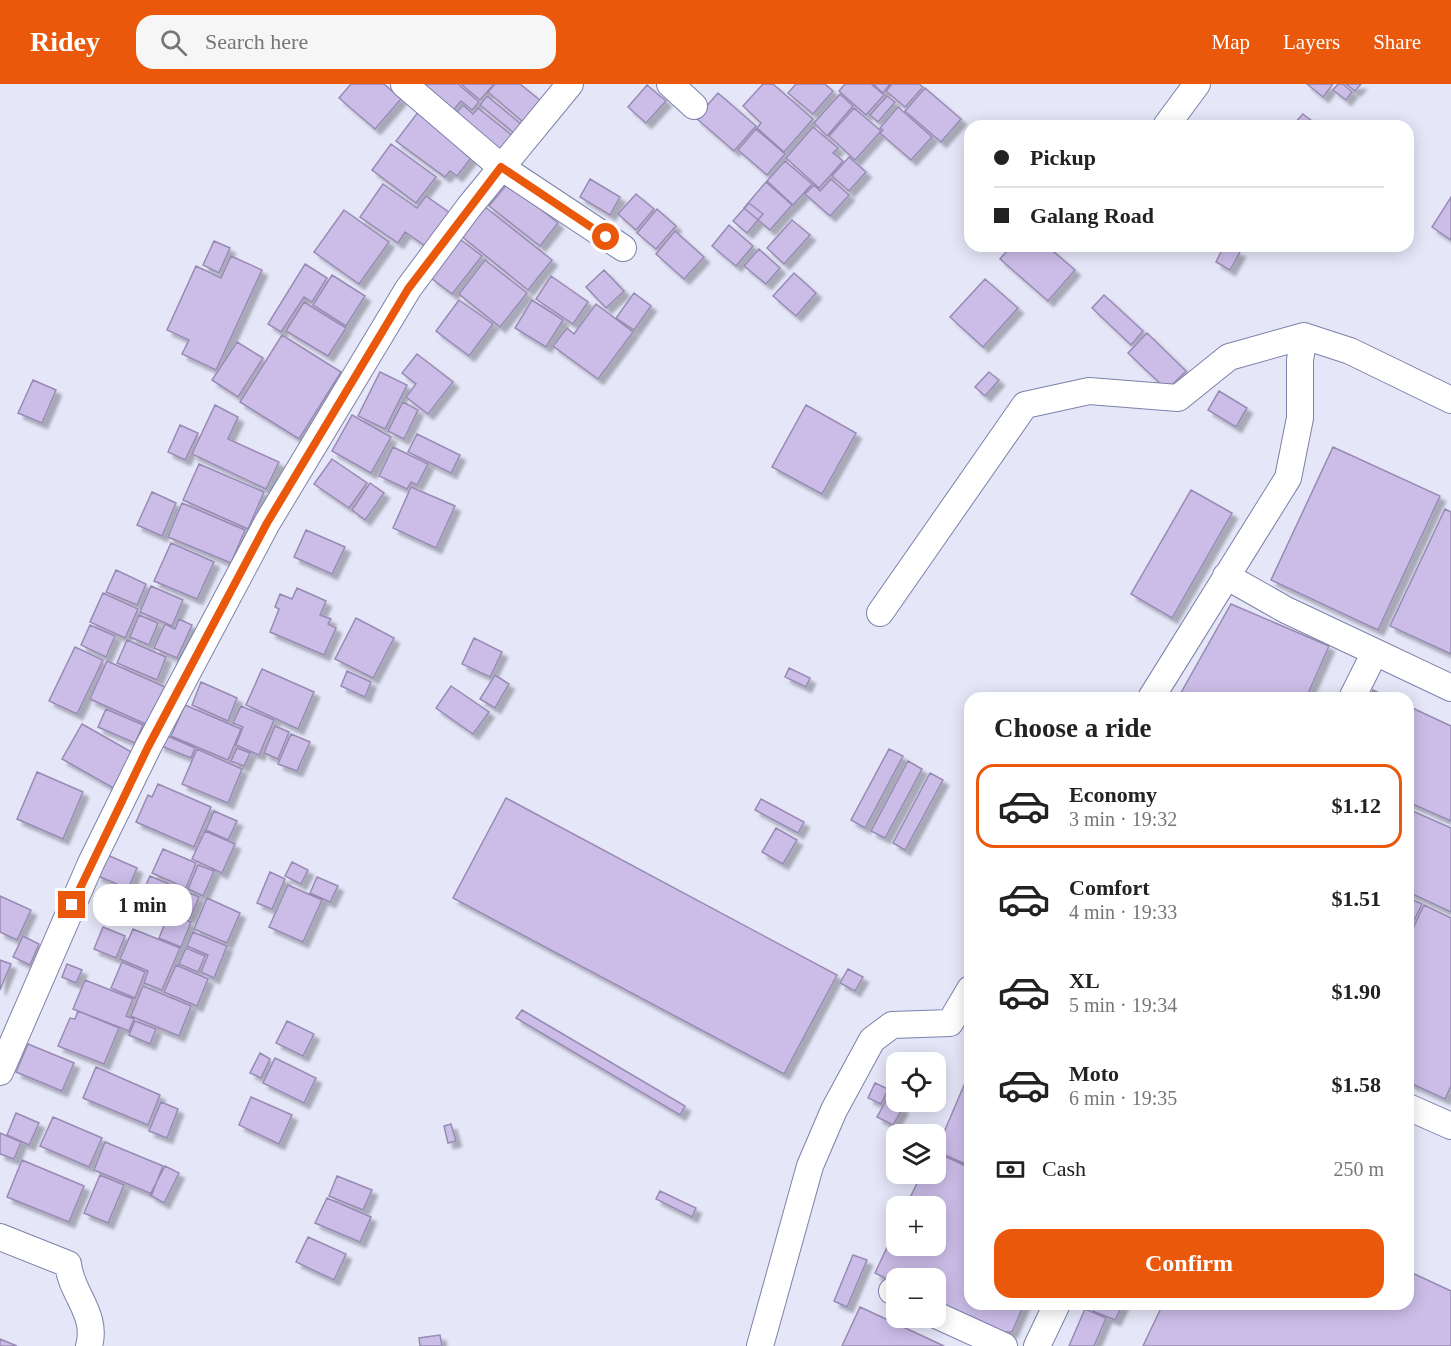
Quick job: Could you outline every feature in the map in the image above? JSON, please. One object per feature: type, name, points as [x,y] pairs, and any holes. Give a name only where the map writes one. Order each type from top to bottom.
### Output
[{"type":"street","points":[[404,84],[501,167],[623,248]]},
{"type":"street","points":[[0,1072],[96,852],[267,523],[408,289],[501,167],[570,84]]},
{"type":"street","points":[[670,84],[694,105]]},
{"type":"street","points":[[1170,120],[1197,84]]},
{"type":"street","points":[[880,614],[1024,405],[1089,391],[1178,398],[1228,357],[1304,336],[1350,351],[1451,400]]},
{"type":"street","points":[[1155,692],[1288,478],[1300,418],[1300,360],[1304,336]]},
{"type":"street","points":[[1227,576],[1286,610],[1451,688]]},
{"type":"street","points":[[1355,692],[1375,652]]},
{"type":"street","points":[[760,1346],[810,1166],[834,1110],[872,1041],[892,1024],[950,1023],[964,999]]},
{"type":"street","points":[[1414,1110],[1451,1126]]},
{"type":"street","points":[[0,1237],[68,1264],[69,1277],[90,1317],[89,1346]]},
{"type":"street","points":[[1037,1346],[1054,1310]]},
{"type":"street","points":[[946,1320],[1004,1346]]},
{"type":"building","points":[[351,84],[384,84],[401,99],[375,129],[339,98]]},
{"type":"building","points":[[412,84],[458,84],[479,102],[472,110],[461,101],[449,115]]},
{"type":"building","points":[[461,84],[494,84],[480,100]]},
{"type":"building","points":[[495,84],[520,84],[541,101],[523,122],[488,92]]},
{"type":"building","points":[[763,84],[773,84],[813,119],[784,152],[757,128],[761,123],[743,106]]},
{"type":"building","points":[[796,84],[825,84],[833,91],[813,114],[788,93]]},
{"type":"building","points":[[845,84],[871,84],[884,95],[866,115],[839,91]]},
{"type":"building","points":[[873,84],[890,84],[883,93]]},
{"type":"building","points":[[892,84],[919,84],[923,87],[905,107],[886,91]]},
{"type":"building","points":[[1307,84],[1333,84],[1323,97]]},
{"type":"building","points":[[1338,84],[1343,84],[1352,92],[1346,100],[1333,90]]},
{"type":"building","points":[[1346,84],[1361,84],[1355,91]]},
{"type":"building","points":[[647,85],[666,101],[646,123],[628,107]]},
{"type":"building","points":[[925,88],[961,119],[941,142],[905,111]]},
{"type":"building","points":[[718,93],[756,126],[734,151],[696,118]]},
{"type":"building","points":[[840,94],[853,106],[827,136],[814,123]]},
{"type":"building","points":[[487,96],[521,124],[514,133],[480,105]]},
{"type":"building","points":[[887,96],[895,102],[878,122],[870,115]]},
{"type":"building","points":[[463,105],[473,114],[478,108],[514,137],[500,154],[454,116]]},
{"type":"building","points":[[422,107],[478,149],[457,176],[450,171],[445,177],[396,141]]},
{"type":"building","points":[[898,107],[932,137],[911,160],[880,133],[883,130],[880,128]]},
{"type":"building","points":[[854,108],[881,131],[855,160],[829,136]]},
{"type":"building","points":[[1303,114],[1310,120],[1298,120]]},
{"type":"building","points":[[813,127],[838,148],[833,153],[843,161],[819,188],[786,158]]},
{"type":"building","points":[[756,129],[785,154],[767,175],[738,150]]},
{"type":"building","points":[[391,144],[436,177],[416,203],[372,170]]},
{"type":"building","points":[[849,157],[866,172],[849,191],[832,176]]},
{"type":"building","points":[[785,161],[812,184],[793,205],[767,181]]},
{"type":"building","points":[[590,179],[620,197],[610,215],[580,197]]},
{"type":"building","points":[[831,179],[849,195],[830,216],[805,194],[814,185],[820,191]]},
{"type":"building","points":[[766,182],[792,205],[770,230],[744,208]]},
{"type":"building","points":[[508,183],[558,223],[540,246],[489,206]]},
{"type":"building","points":[[383,184],[417,208],[426,196],[450,213],[427,247],[405,232],[398,243],[360,217]]},
{"type":"building","points":[[636,194],[654,209],[636,230],[618,214]]},
{"type":"building","points":[[1451,197],[1451,240],[1432,227]]},
{"type":"building","points":[[749,203],[763,214],[747,233],[733,221]]},
{"type":"building","points":[[484,206],[552,260],[528,290],[460,235]]},
{"type":"building","points":[[657,209],[676,226],[656,249],[637,233]]},
{"type":"building","points":[[344,210],[389,242],[359,284],[314,252]]},
{"type":"building","points":[[792,220],[810,235],[784,264],[767,248]]},
{"type":"building","points":[[729,225],[753,246],[736,266],[712,246]]},
{"type":"building","points":[[675,231],[704,257],[684,279],[656,254]]},
{"type":"building","points":[[461,240],[482,256],[452,294],[431,278]]},
{"type":"building","points":[[214,241],[230,248],[219,273],[203,265]]},
{"type":"building","points":[[759,249],[780,268],[766,284],[744,266]]},
{"type":"building","points":[[1006,252],[1054,252],[1075,270],[1048,301],[1000,259]]},
{"type":"building","points":[[1221,252],[1240,252],[1230,270],[1216,262]]},
{"type":"building","points":[[231,256],[262,270],[216,370],[182,354],[189,340],[167,330],[196,266],[221,278]]},
{"type":"building","points":[[485,260],[527,293],[500,327],[459,294]]},
{"type":"building","points":[[305,264],[327,278],[312,302],[304,297],[281,332],[268,324]]},
{"type":"building","points":[[604,270],[624,291],[606,308],[586,287]]},
{"type":"building","points":[[794,273],[816,293],[796,316],[773,296]]},
{"type":"building","points":[[332,275],[365,296],[346,326],[313,305]]},
{"type":"building","points":[[551,276],[588,302],[573,324],[536,299]]},
{"type":"building","points":[[985,279],[1018,308],[983,347],[950,317]]},
{"type":"building","points":[[634,293],[651,306],[634,330],[616,318]]},
{"type":"building","points":[[1104,295],[1143,331],[1131,345],[1092,308]]},
{"type":"building","points":[[459,300],[493,324],[469,356],[436,331]]},
{"type":"building","points":[[532,300],[563,320],[546,347],[515,328]]},
{"type":"building","points":[[304,302],[346,328],[328,356],[286,331]]},
{"type":"building","points":[[596,304],[633,332],[598,379],[553,346],[567,328],[574,334]]},
{"type":"building","points":[[1147,333],[1186,371],[1167,390],[1128,353]]},
{"type":"building","points":[[282,335],[341,372],[299,439],[240,402]]},
{"type":"building","points":[[237,342],[263,358],[238,397],[212,380]]},
{"type":"building","points":[[417,354],[453,382],[428,414],[406,397],[416,384],[402,373]]},
{"type":"building","points":[[380,372],[407,385],[385,429],[358,416]]},
{"type":"building","points":[[989,372],[999,380],[985,396],[975,387]]},
{"type":"building","points":[[33,380],[56,390],[42,423],[18,413]]},
{"type":"building","points":[[1219,391],[1247,408],[1236,427],[1208,410]]},
{"type":"building","points":[[403,402],[418,410],[404,439],[388,431]]},
{"type":"building","points":[[215,405],[238,417],[228,439],[279,462],[266,489],[192,454]]},
{"type":"building","points":[[806,405],[856,433],[822,494],[772,467]]},
{"type":"building","points":[[352,415],[391,437],[371,473],[332,451]]},
{"type":"building","points":[[180,425],[198,433],[185,460],[168,452]]},
{"type":"building","points":[[417,434],[460,455],[451,473],[408,452]]},
{"type":"building","points":[[393,447],[428,464],[417,485],[411,482],[407,489],[379,476]]},
{"type":"building","points":[[1333,447],[1440,496],[1378,630],[1271,580]]},
{"type":"building","points":[[332,459],[367,483],[349,508],[314,484]]},
{"type":"building","points":[[199,464],[264,492],[248,529],[183,500]]},
{"type":"building","points":[[370,483],[384,493],[365,520],[352,510]]},
{"type":"building","points":[[411,487],[455,506],[436,548],[393,528]]},
{"type":"building","points":[[1191,490],[1232,513],[1172,618],[1131,594]]},
{"type":"building","points":[[152,492],[176,503],[162,536],[137,525]]},
{"type":"building","points":[[182,503],[245,530],[231,563],[168,537]]},
{"type":"building","points":[[1445,509],[1451,512],[1451,654],[1390,626]]},
{"type":"building","points":[[306,530],[345,547],[332,574],[294,557]]},
{"type":"building","points":[[171,543],[214,562],[197,599],[154,581]]},
{"type":"building","points":[[116,570],[146,584],[137,605],[106,592]]},
{"type":"building","points":[[151,586],[183,600],[172,626],[140,612]]},
{"type":"building","points":[[297,588],[326,601],[320,615],[331,619],[328,624],[336,628],[324,655],[270,632],[279,609],[275,607],[280,594],[292,599]]},
{"type":"building","points":[[103,593],[138,609],[125,638],[90,622]]},
{"type":"building","points":[[1231,604],[1329,646],[1309,692],[1181,692]]},
{"type":"building","points":[[139,615],[158,623],[149,645],[130,637]]},
{"type":"building","points":[[356,618],[394,638],[373,678],[335,659]]},
{"type":"building","points":[[179,619],[192,625],[177,658],[154,648],[165,624],[175,629]]},
{"type":"building","points":[[90,625],[115,636],[106,657],[81,645]]},
{"type":"building","points":[[474,638],[502,652],[490,677],[462,664]]},
{"type":"building","points":[[127,640],[166,657],[157,680],[117,663]]},
{"type":"building","points":[[75,647],[103,660],[77,714],[49,701]]},
{"type":"building","points":[[107,661],[167,688],[150,726],[90,699]]},
{"type":"building","points":[[789,668],[810,678],[806,687],[785,677]]},
{"type":"building","points":[[262,669],[314,692],[298,729],[246,705]]},
{"type":"building","points":[[347,671],[371,682],[365,697],[341,686]]},
{"type":"building","points":[[495,675],[509,684],[495,708],[480,699]]},
{"type":"building","points":[[201,682],[237,698],[228,721],[192,705]]},
{"type":"building","points":[[451,686],[489,712],[473,734],[436,708]]},
{"type":"building","points":[[185,705],[241,729],[228,760],[171,736]]},
{"type":"building","points":[[241,706],[274,720],[259,755],[236,745],[243,727],[233,723]]},
{"type":"building","points":[[106,709],[143,725],[135,743],[98,727]]},
{"type":"building","points":[[1414,709],[1451,726],[1451,821],[1414,805]]},
{"type":"building","points":[[82,724],[135,754],[115,789],[62,759]]},
{"type":"building","points":[[275,726],[289,732],[278,759],[264,753]]},
{"type":"building","points":[[163,734],[195,748],[191,758],[159,745]]},
{"type":"building","points":[[291,734],[310,742],[297,771],[278,764]]},
{"type":"building","points":[[237,748],[250,753],[244,766],[231,761]]},
{"type":"building","points":[[197,749],[242,769],[228,803],[182,784]]},
{"type":"building","points":[[889,749],[903,756],[865,828],[851,820]]},
{"type":"building","points":[[908,761],[922,769],[885,838],[871,831]]},
{"type":"building","points":[[37,772],[83,792],[63,839],[17,819]]},
{"type":"building","points":[[930,773],[943,780],[905,850],[893,843]]},
{"type":"building","points":[[158,784],[211,807],[194,847],[136,822],[148,795],[152,797]]},
{"type":"building","points":[[506,798],[837,975],[784,1074],[453,898]]},
{"type":"building","points":[[761,799],[804,822],[798,833],[755,810]]},
{"type":"building","points":[[214,811],[237,821],[228,840],[206,830]]},
{"type":"building","points":[[1414,812],[1451,828],[1451,912],[1414,895]]},
{"type":"building","points":[[776,828],[797,840],[783,864],[762,852]]},
{"type":"building","points":[[205,831],[235,844],[222,873],[192,859]]},
{"type":"building","points":[[163,849],[196,863],[186,888],[152,873]]},
{"type":"building","points":[[105,854],[137,868],[128,889],[96,875]]},
{"type":"building","points":[[292,862],[308,870],[301,884],[285,876]]},
{"type":"building","points":[[198,865],[214,871],[203,896],[188,889]]},
{"type":"building","points":[[270,872],[285,879],[272,909],[257,903]]},
{"type":"building","points":[[150,876],[199,897],[190,918],[140,898]]},
{"type":"building","points":[[317,877],[338,886],[330,902],[310,893]]},
{"type":"building","points":[[288,885],[322,900],[303,942],[269,927]]},
{"type":"building","points":[[0,896],[31,910],[17,940],[0,932]]},
{"type":"building","points":[[207,898],[240,913],[227,943],[194,929]]},
{"type":"building","points":[[1414,901],[1422,904],[1414,921]]},
{"type":"building","points":[[1424,905],[1451,918],[1451,1086],[1445,1099],[1414,1085],[1414,926]]},
{"type":"building","points":[[169,913],[191,922],[181,947],[159,938]]},
{"type":"building","points":[[103,927],[125,936],[116,958],[94,949]]},
{"type":"building","points":[[133,929],[180,948],[162,990],[144,983],[148,971],[120,959]]},
{"type":"building","points":[[193,932],[227,946],[214,978],[201,972],[208,955],[187,946]]},
{"type":"building","points":[[23,936],[39,944],[30,965],[13,957]]},
{"type":"building","points":[[186,948],[205,956],[198,972],[179,964]]},
{"type":"building","points":[[0,960],[11,964],[0,990]]},
{"type":"building","points":[[122,962],[145,972],[135,998],[111,988]]},
{"type":"building","points":[[67,964],[82,970],[76,983],[62,977]]},
{"type":"building","points":[[176,965],[208,979],[197,1006],[164,992]]},
{"type":"building","points":[[848,969],[863,977],[855,991],[840,983]]},
{"type":"building","points":[[85,980],[133,999],[126,1016],[134,1019],[129,1031],[73,1009]]},
{"type":"building","points":[[143,986],[191,1006],[179,1036],[131,1016]]},
{"type":"building","points":[[522,1010],[685,1106],[680,1115],[516,1018]]},
{"type":"building","points":[[78,1011],[119,1028],[104,1064],[58,1046],[70,1018],[75,1019]]},
{"type":"building","points":[[135,1021],[156,1029],[150,1044],[129,1035]]},
{"type":"building","points":[[287,1021],[314,1034],[303,1056],[276,1043]]},
{"type":"building","points":[[28,1044],[74,1063],[62,1091],[16,1072]]},
{"type":"building","points":[[260,1053],[270,1059],[261,1078],[250,1073]]},
{"type":"building","points":[[275,1058],[316,1078],[304,1103],[263,1083]]},
{"type":"building","points":[[96,1067],[160,1095],[148,1125],[83,1098]]},
{"type":"building","points":[[875,1083],[886,1088],[881,1104],[868,1098]]},
{"type":"building","points":[[964,1085],[964,1163],[946,1155],[946,1127]]},
{"type":"building","points":[[251,1097],[292,1115],[279,1144],[239,1125]]},
{"type":"building","points":[[886,1101],[886,1112],[901,1112],[894,1124],[877,1117]]},
{"type":"building","points":[[161,1102],[178,1109],[167,1138],[149,1131]]},
{"type":"building","points":[[16,1113],[39,1123],[29,1145],[7,1135]]},
{"type":"building","points":[[53,1117],[102,1138],[89,1167],[40,1146]]},
{"type":"building","points":[[451,1124],[456,1141],[448,1143],[444,1126]]},
{"type":"building","points":[[0,1133],[21,1142],[14,1159],[0,1154]]},
{"type":"building","points":[[105,1142],[163,1166],[152,1194],[94,1170]]},
{"type":"building","points":[[946,1157],[964,1165],[964,1310],[1021,1310],[1012,1332],[998,1332],[946,1307],[946,1268],[886,1268],[886,1278],[875,1273],[886,1250],[886,1256],[946,1256],[946,1196],[911,1196],[917,1184],[946,1184]]},
{"type":"building","points":[[22,1160],[84,1186],[69,1222],[7,1197]]},
{"type":"building","points":[[165,1166],[179,1173],[164,1203],[150,1195]]},
{"type":"building","points":[[100,1175],[124,1185],[108,1223],[84,1213]]},
{"type":"building","points":[[337,1176],[372,1190],[363,1210],[329,1196]]},
{"type":"building","points":[[660,1191],[696,1208],[692,1217],[656,1199]]},
{"type":"building","points":[[327,1198],[371,1217],[360,1242],[315,1223]]},
{"type":"building","points":[[308,1237],[346,1254],[334,1280],[296,1262]]},
{"type":"building","points":[[853,1255],[867,1260],[847,1307],[834,1301]]},
{"type":"building","points":[[1414,1274],[1451,1291],[1451,1346],[1143,1346],[1160,1310],[1414,1310]]},
{"type":"building","points":[[860,1307],[886,1319],[886,1328],[905,1328],[944,1346],[842,1346]]},
{"type":"building","points":[[1085,1310],[1106,1318],[1094,1346],[1069,1346]]},
{"type":"building","points":[[1093,1310],[1120,1310],[1115,1320]]},
{"type":"building","points":[[440,1335],[442,1346],[420,1346],[419,1338]]},
{"type":"building","points":[[0,1339],[17,1346],[0,1346]]},
{"type":"route","points":[[72,905],[148,747],[267,523],[408,289],[469,207],[501,167],[606,237]]}]
